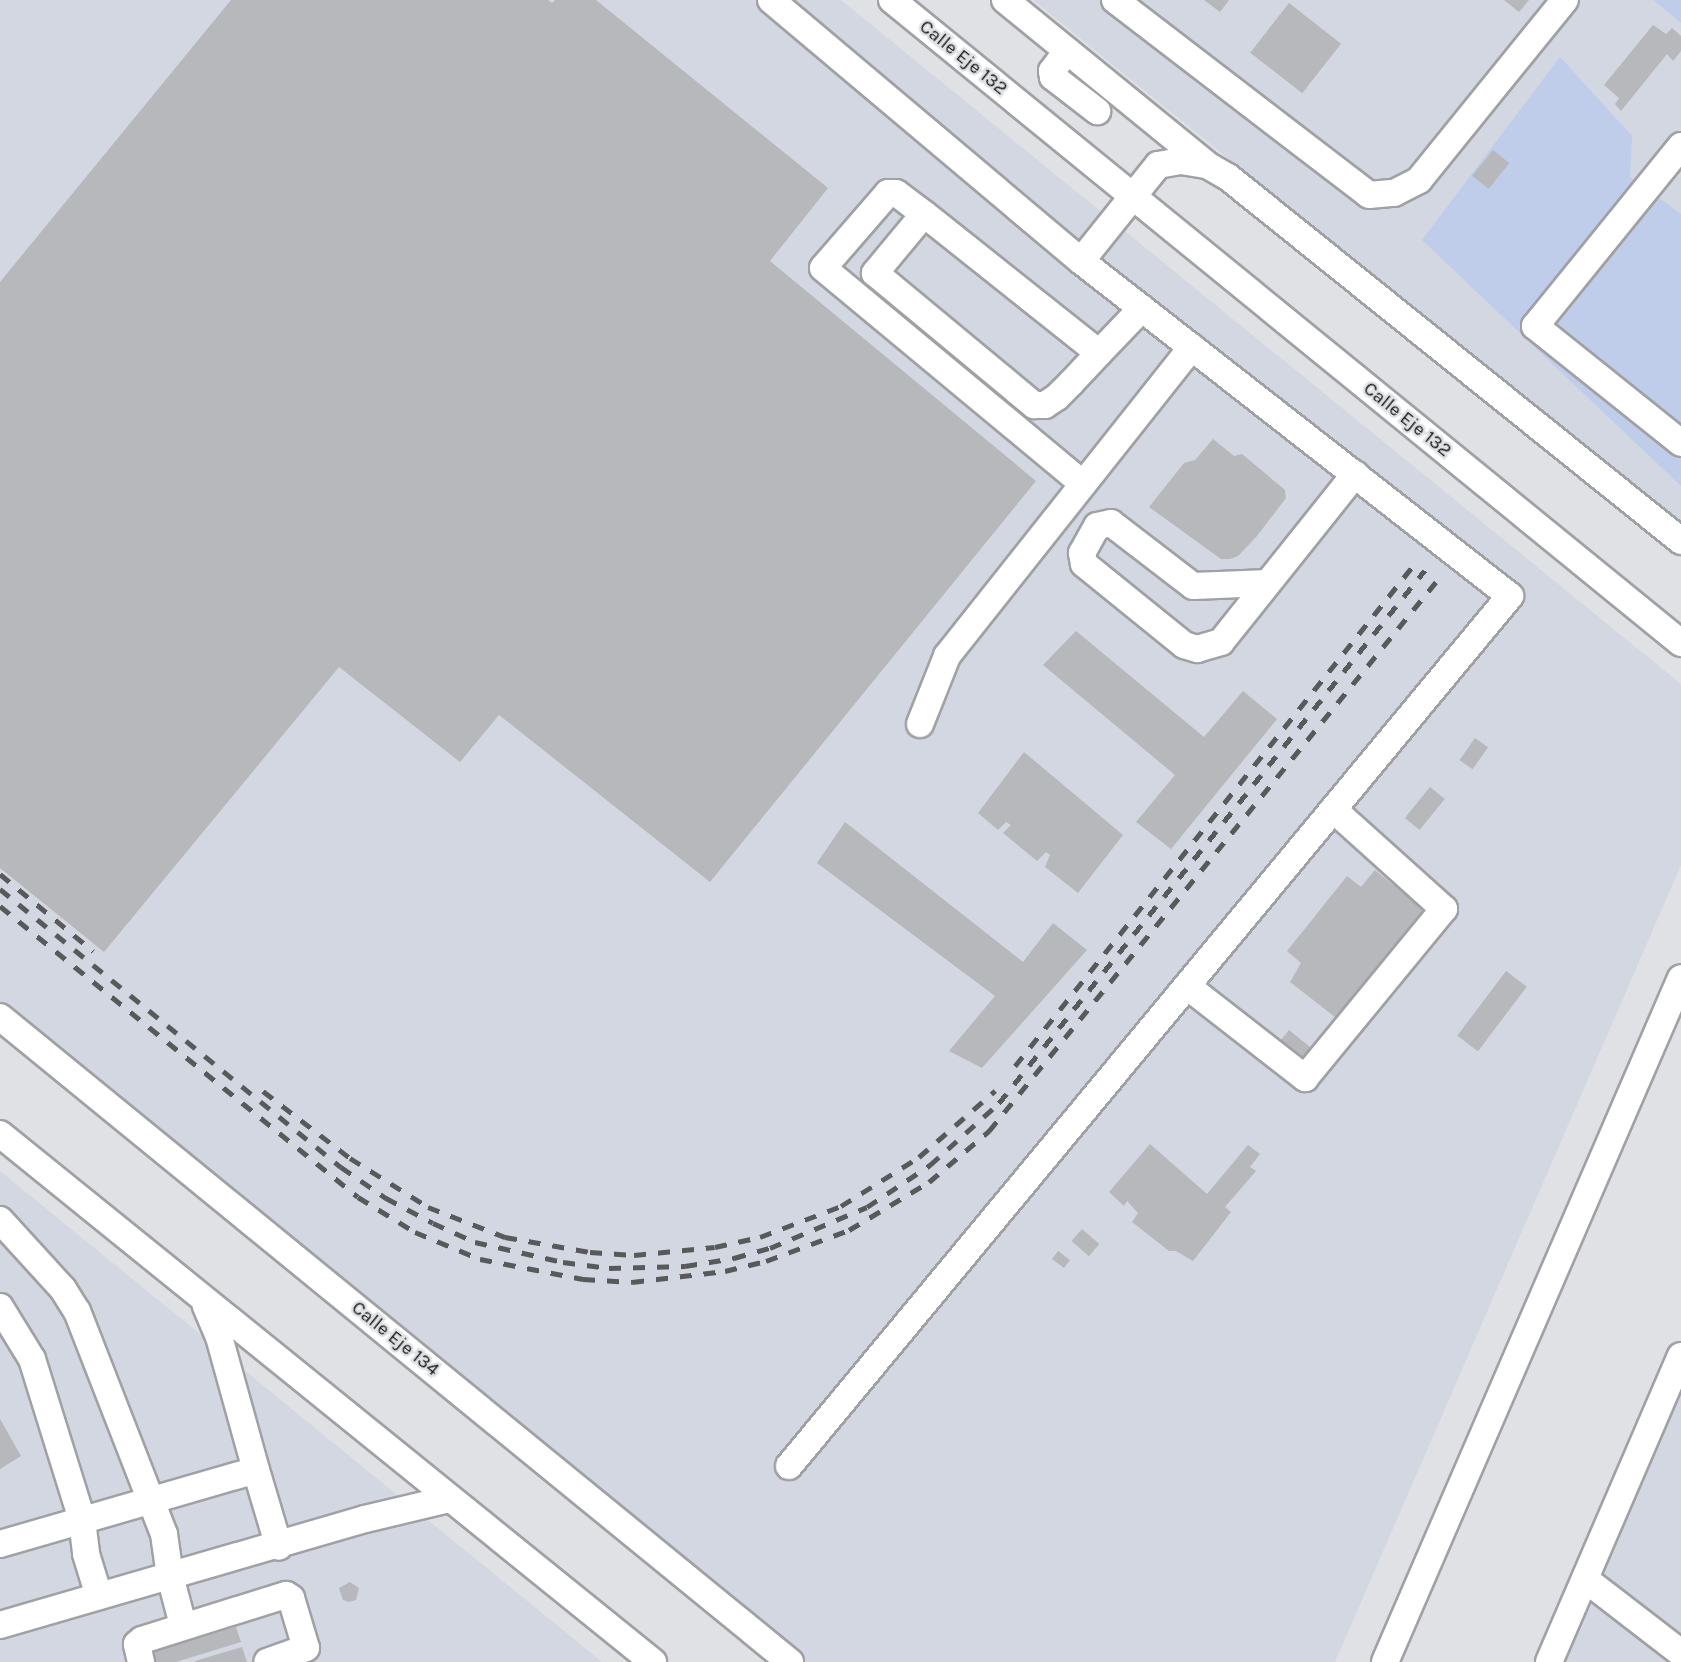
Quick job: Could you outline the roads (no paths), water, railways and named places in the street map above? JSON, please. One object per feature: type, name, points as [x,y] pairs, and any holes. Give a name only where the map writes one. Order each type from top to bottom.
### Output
[{"type":"street","points":[[771,0],[1080,261],[1510,596],[789,1466]]},
{"type":"street","name":"Calle Eje 132","points":[[892,0],[1681,643]]},
{"type":"street","points":[[1005,0],[1207,165],[1228,177],[1681,541]]},
{"type":"street","points":[[1115,0],[1369,195],[1394,193],[1419,180],[1565,0]]},
{"type":"street","points":[[1067,51],[1052,71],[1053,77],[1097,111]]},
{"type":"street","points":[[1681,145],[1535,326],[1681,443]]},
{"type":"street","points":[[1080,261],[1158,165],[1181,161],[1207,165]]},
{"type":"street","points":[[1083,484],[823,268],[888,193],[896,193],[1099,353]]},
{"type":"street","points":[[924,214],[875,273],[1034,405],[1045,405],[1057,397],[1142,308]]},
{"type":"street","points":[[920,724],[947,656],[1192,348]]},
{"type":"street","points":[[1267,583],[1193,586],[1111,523],[1097,526],[1082,553],[1084,564],[1184,645],[1197,649],[1220,642],[1355,474]]},
{"type":"street","points":[[1187,985],[1305,1078],[1444,909],[1334,809]]},
{"type":"street","points":[[1385,1662],[1681,978]]},
{"type":"street","name":"Calle Eje 134","points":[[0,1017],[790,1662]]},
{"type":"street","points":[[0,1134],[449,1499],[626,1654],[653,1662]]},
{"type":"street","points":[[0,1220],[64,1289],[77,1311],[164,1534],[170,1576],[183,1625]]},
{"type":"street","points":[[204,1301],[219,1337],[279,1547]]},
{"type":"street","points":[[0,1307],[32,1359],[82,1520],[86,1554],[99,1596]]},
{"type":"street","points":[[1549,1662],[1681,1356]]},
{"type":"street","points":[[0,1544],[256,1470]]},
{"type":"street","points":[[0,1625],[279,1547],[365,1519],[449,1499]]},
{"type":"street","points":[[1585,1579],[1681,1653]]},
{"type":"street","points":[[141,1662],[139,1642],[183,1625],[289,1596],[306,1648],[267,1662]]},
{"type":"railway","points":[[1015,1066],[1416,562]]},
{"type":"railway","points":[[0,889],[341,1167],[386,1198],[433,1223],[475,1242],[563,1262],[609,1268],[685,1266],[734,1258],[770,1248],[867,1207],[930,1165],[999,1103],[1425,570]]},
{"type":"railway","points":[[0,906],[358,1197],[415,1232],[480,1259],[583,1279],[632,1282],[725,1271],[766,1261],[849,1230],[929,1182],[989,1131],[1436,582]]},
{"type":"railway","points":[[0,874],[93,951]]},
{"type":"railway","points":[[263,1091],[350,1158],[428,1207],[505,1237],[590,1252],[634,1255],[715,1247],[760,1237],[841,1206],[919,1157],[995,1091]]}]
